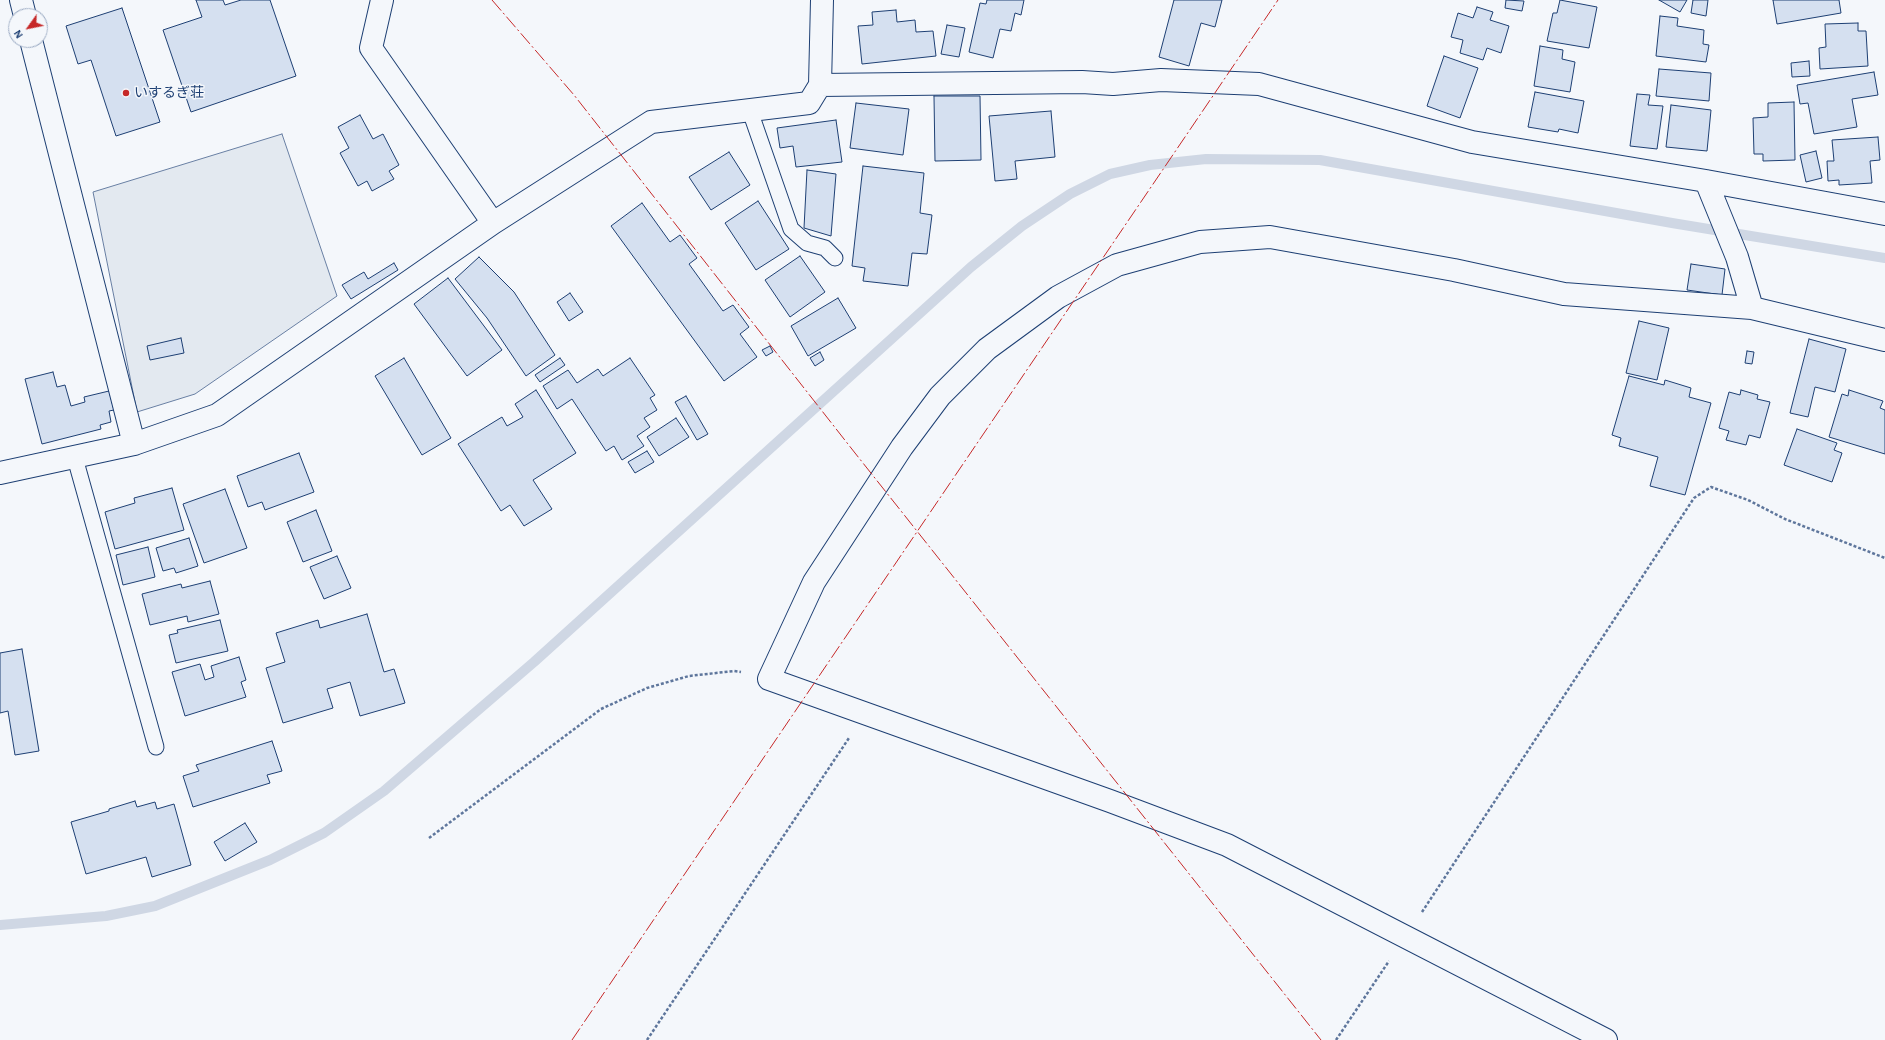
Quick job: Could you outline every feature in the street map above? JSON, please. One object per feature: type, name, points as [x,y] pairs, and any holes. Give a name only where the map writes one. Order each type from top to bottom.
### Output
[{"type":"street","points":[[382,0],[371,48],[493,223]]},
{"type":"street","points":[[0,473],[75,458],[134,444],[216,416],[493,223],[651,122],[809,103],[820,85],[822,0]]},
{"type":"street","points":[[33,48],[134,444]]},
{"type":"street","points":[[820,85],[1082,82],[1113,84],[1161,80],[1259,84],[1472,142],[1706,181],[1885,214]]},
{"type":"street","points":[[1706,181],[1737,257],[1752,308]]},
{"type":"street","points":[[1606,1040],[1227,845],[1103,798],[769,679],[814,582],[902,447],[940,396],[987,349],[1058,298],[1117,265],[1200,242],[1270,237],[1454,270],[1564,294],[1752,308],[1885,340]]},
{"type":"lane","points":[[750,111],[791,229],[807,243],[825,248],[835,258]]},
{"type":"lane","points":[[75,458],[156,747]]},
{"type":"path","points":[[1336,1040],[1694,498],[1711,487],[1748,500],[1785,519],[1885,558]]},
{"type":"path","points":[[428,838],[601,708],[647,688],[689,676],[734,670],[769,679]]},
{"type":"path","points":[[647,1040],[866,714]]},
{"type":"shaded area","points":[[282,134],[337,296],[195,394],[137,412],[93,192]]},
{"type":"building","points":[[196,0],[223,0],[225,5],[241,0],[270,0],[296,76],[191,112],[163,30],[202,17]]},
{"type":"building","points":[[987,0],[1024,0],[1021,15],[1015,13],[1011,31],[1000,29],[993,58],[969,52],[980,3],[986,4]]},
{"type":"building","points":[[1174,0],[1222,0],[1215,27],[1201,23],[1189,66],[1159,57]]},
{"type":"building","points":[[1506,0],[1524,1],[1522,11],[1505,8]]},
{"type":"building","points":[[1560,0],[1597,7],[1589,48],[1547,41],[1553,13],[1557,13]]},
{"type":"building","points":[[1659,0],[1687,0],[1680,12]]},
{"type":"building","points":[[1693,0],[1708,0],[1706,16],[1691,13]]},
{"type":"building","points":[[1773,0],[1839,0],[1841,13],[1777,24]]},
{"type":"building","points":[[1477,7],[1493,12],[1490,20],[1509,26],[1501,53],[1487,48],[1483,60],[1460,53],[1463,40],[1451,37],[1458,13],[1473,18]]},
{"type":"building","name":"いするぎ荘","points":[[122,8],[160,122],[116,136],[91,60],[78,64],[66,26]]},
{"type":"building","points":[[896,10],[897,22],[915,20],[916,32],[933,31],[936,56],[862,64],[858,26],[873,25],[872,12]]},
{"type":"building","points":[[1660,16],[1678,18],[1677,26],[1704,30],[1703,44],[1709,45],[1706,62],[1656,56]]},
{"type":"building","points":[[1858,23],[1858,31],[1866,31],[1868,66],[1820,69],[1819,48],[1826,47],[1825,24]]},
{"type":"building","points":[[947,25],[965,28],[959,57],[941,54]]},
{"type":"building","points":[[1540,46],[1563,50],[1562,59],[1575,62],[1570,92],[1534,86]]},
{"type":"building","points":[[1444,56],[1478,68],[1460,118],[1427,106]]},
{"type":"building","points":[[1809,61],[1810,76],[1792,77],[1791,63]]},
{"type":"building","points":[[1659,69],[1711,73],[1709,101],[1656,96]]},
{"type":"building","points":[[1874,72],[1878,95],[1852,99],[1857,127],[1814,134],[1808,103],[1800,104],[1797,85]]},
{"type":"building","points":[[1535,92],[1584,101],[1578,133],[1559,129],[1558,132],[1528,127]]},
{"type":"building","points":[[1637,94],[1650,95],[1648,105],[1663,106],[1657,149],[1630,146]]},
{"type":"building","points":[[934,96],[980,96],[981,160],[935,161]]},
{"type":"building","points":[[1794,102],[1795,160],[1763,161],[1763,154],[1754,154],[1753,118],[1768,117],[1768,103]]},
{"type":"building","points":[[856,103],[909,109],[903,155],[850,148]]},
{"type":"building","points":[[1671,105],[1711,110],[1707,151],[1666,147]]},
{"type":"building","points":[[1051,111],[1055,157],[1015,161],[1017,179],[995,181],[989,116]]},
{"type":"building","points":[[360,115],[373,139],[383,134],[399,165],[389,171],[394,179],[372,191],[367,181],[358,186],[340,153],[349,148],[338,127]]},
{"type":"building","points":[[836,120],[842,162],[796,167],[793,146],[780,148],[777,128]]},
{"type":"building","points":[[1878,137],[1880,160],[1870,161],[1872,183],[1839,185],[1839,180],[1828,181],[1827,161],[1834,161],[1832,140]]},
{"type":"building","points":[[1816,151],[1822,178],[1806,182],[1800,155]]},
{"type":"building","points":[[729,152],[750,185],[711,210],[689,177]]},
{"type":"building","points":[[863,166],[924,173],[920,213],[932,215],[927,254],[912,253],[908,286],[863,281],[865,268],[852,266]]},
{"type":"building","points":[[807,170],[836,174],[831,236],[804,228]]},
{"type":"building","points":[[758,201],[789,249],[756,270],[725,223]]},
{"type":"building","points":[[642,203],[670,242],[680,235],[697,258],[689,264],[723,311],[733,305],[749,327],[740,334],[757,357],[724,381],[611,226]]},
{"type":"building","points":[[800,256],[825,292],[790,317],[765,280]]},
{"type":"building","points":[[479,257],[514,292],[555,355],[526,376],[487,318],[455,279]]},
{"type":"building","points":[[394,263],[398,270],[351,299],[342,285],[364,272],[368,279]]},
{"type":"building","points":[[1691,264],[1725,269],[1722,295],[1687,290]]},
{"type":"building","points":[[448,278],[502,350],[467,376],[414,304]]},
{"type":"building","points":[[570,293],[583,312],[569,321],[557,302]]},
{"type":"building","points":[[838,298],[856,328],[808,356],[791,326]]},
{"type":"building","points":[[1639,321],[1669,328],[1657,380],[1626,373]]},
{"type":"building","points":[[181,338],[184,353],[150,360],[147,346]]},
{"type":"building","points":[[1809,339],[1846,349],[1835,392],[1815,387],[1808,417],[1790,413]]},
{"type":"building","points":[[770,346],[773,352],[766,356],[762,350]]},
{"type":"building","points":[[1747,351],[1754,352],[1752,364],[1745,363]]},
{"type":"building","points":[[820,352],[824,360],[815,366],[810,358]]},
{"type":"building","points":[[404,358],[451,438],[422,455],[375,376]]},
{"type":"building","points":[[560,358],[565,365],[540,382],[535,375]]},
{"type":"building","points":[[630,358],[655,395],[650,398],[657,410],[644,418],[650,427],[637,436],[644,446],[622,460],[614,446],[606,451],[572,399],[557,409],[543,386],[568,370],[577,383],[598,369],[603,376]]},
{"type":"building","points":[[53,372],[57,387],[65,385],[71,406],[85,402],[84,397],[109,391],[114,410],[109,411],[111,422],[100,425],[101,429],[42,444],[25,379]]},
{"type":"building","points":[[1629,376],[1664,385],[1665,380],[1691,388],[1689,397],[1711,403],[1685,495],[1650,486],[1658,457],[1619,446],[1621,438],[1612,435]]},
{"type":"building","points":[[536,390],[576,453],[533,480],[552,509],[524,526],[510,505],[501,511],[458,444],[502,417],[507,426],[523,417],[515,404]]},
{"type":"building","points":[[1741,390],[1758,395],[1757,399],[1770,402],[1760,438],[1749,435],[1746,445],[1726,440],[1729,431],[1719,428],[1729,392],[1740,395]]},
{"type":"building","points":[[1849,390],[1883,401],[1880,408],[1885,410],[1885,454],[1829,437],[1842,394],[1848,396]]},
{"type":"building","points":[[686,396],[708,434],[697,440],[675,402]]},
{"type":"building","points":[[676,418],[689,437],[659,456],[647,437]]},
{"type":"building","points":[[1797,429],[1837,443],[1834,450],[1842,453],[1832,482],[1784,465]]},
{"type":"building","points":[[647,451],[654,462],[635,473],[628,462]]},
{"type":"building","points":[[299,453],[314,492],[265,510],[262,502],[248,507],[237,476]]},
{"type":"building","points":[[172,488],[184,530],[115,549],[105,512],[135,503],[134,498]]},
{"type":"building","points":[[225,489],[247,548],[204,563],[183,504]]},
{"type":"building","points":[[316,510],[332,551],[303,562],[287,522]]},
{"type":"building","points":[[189,538],[198,566],[176,573],[174,568],[163,571],[156,548]]},
{"type":"building","points":[[148,547],[155,577],[123,585],[116,555]]},
{"type":"building","points":[[337,556],[351,588],[324,599],[310,567]]},
{"type":"building","points":[[210,581],[219,614],[188,622],[187,616],[150,625],[142,594],[181,584],[182,588]]},
{"type":"building","points":[[367,614],[384,672],[394,669],[405,703],[360,716],[350,682],[327,689],[333,708],[283,723],[266,668],[285,662],[276,633],[318,620],[320,628]]},
{"type":"building","points":[[220,620],[228,651],[176,663],[169,635],[178,633],[177,630]]},
{"type":"building","points":[[22,649],[39,751],[15,755],[8,711],[0,713],[0,653]]},
{"type":"building","points":[[239,657],[246,680],[241,682],[246,697],[185,716],[172,672],[200,664],[205,680],[214,677],[211,666]]},
{"type":"building","points":[[272,741],[282,771],[267,775],[270,783],[193,807],[183,776],[199,771],[196,765]]},
{"type":"building","points":[[135,801],[137,807],[155,802],[157,809],[174,804],[191,865],[152,877],[146,857],[86,874],[71,822],[109,811],[109,809]]},
{"type":"building","points":[[245,823],[257,842],[225,861],[214,842]]},
{"type":"waterway","points":[[0,925],[106,916],[155,906],[270,860],[324,833],[384,791],[534,662],[971,267],[1022,226],[1070,194],[1110,174],[1150,165],[1206,159],[1320,160],[1672,223],[1885,258]]},
{"type":"power","points":[[492,0],[574,95],[855,453],[1321,1040]]},
{"type":"power","points":[[572,1040],[1278,0]]},
{"type":"place","name":"いするぎ荘","points":[[126,93]]}]
